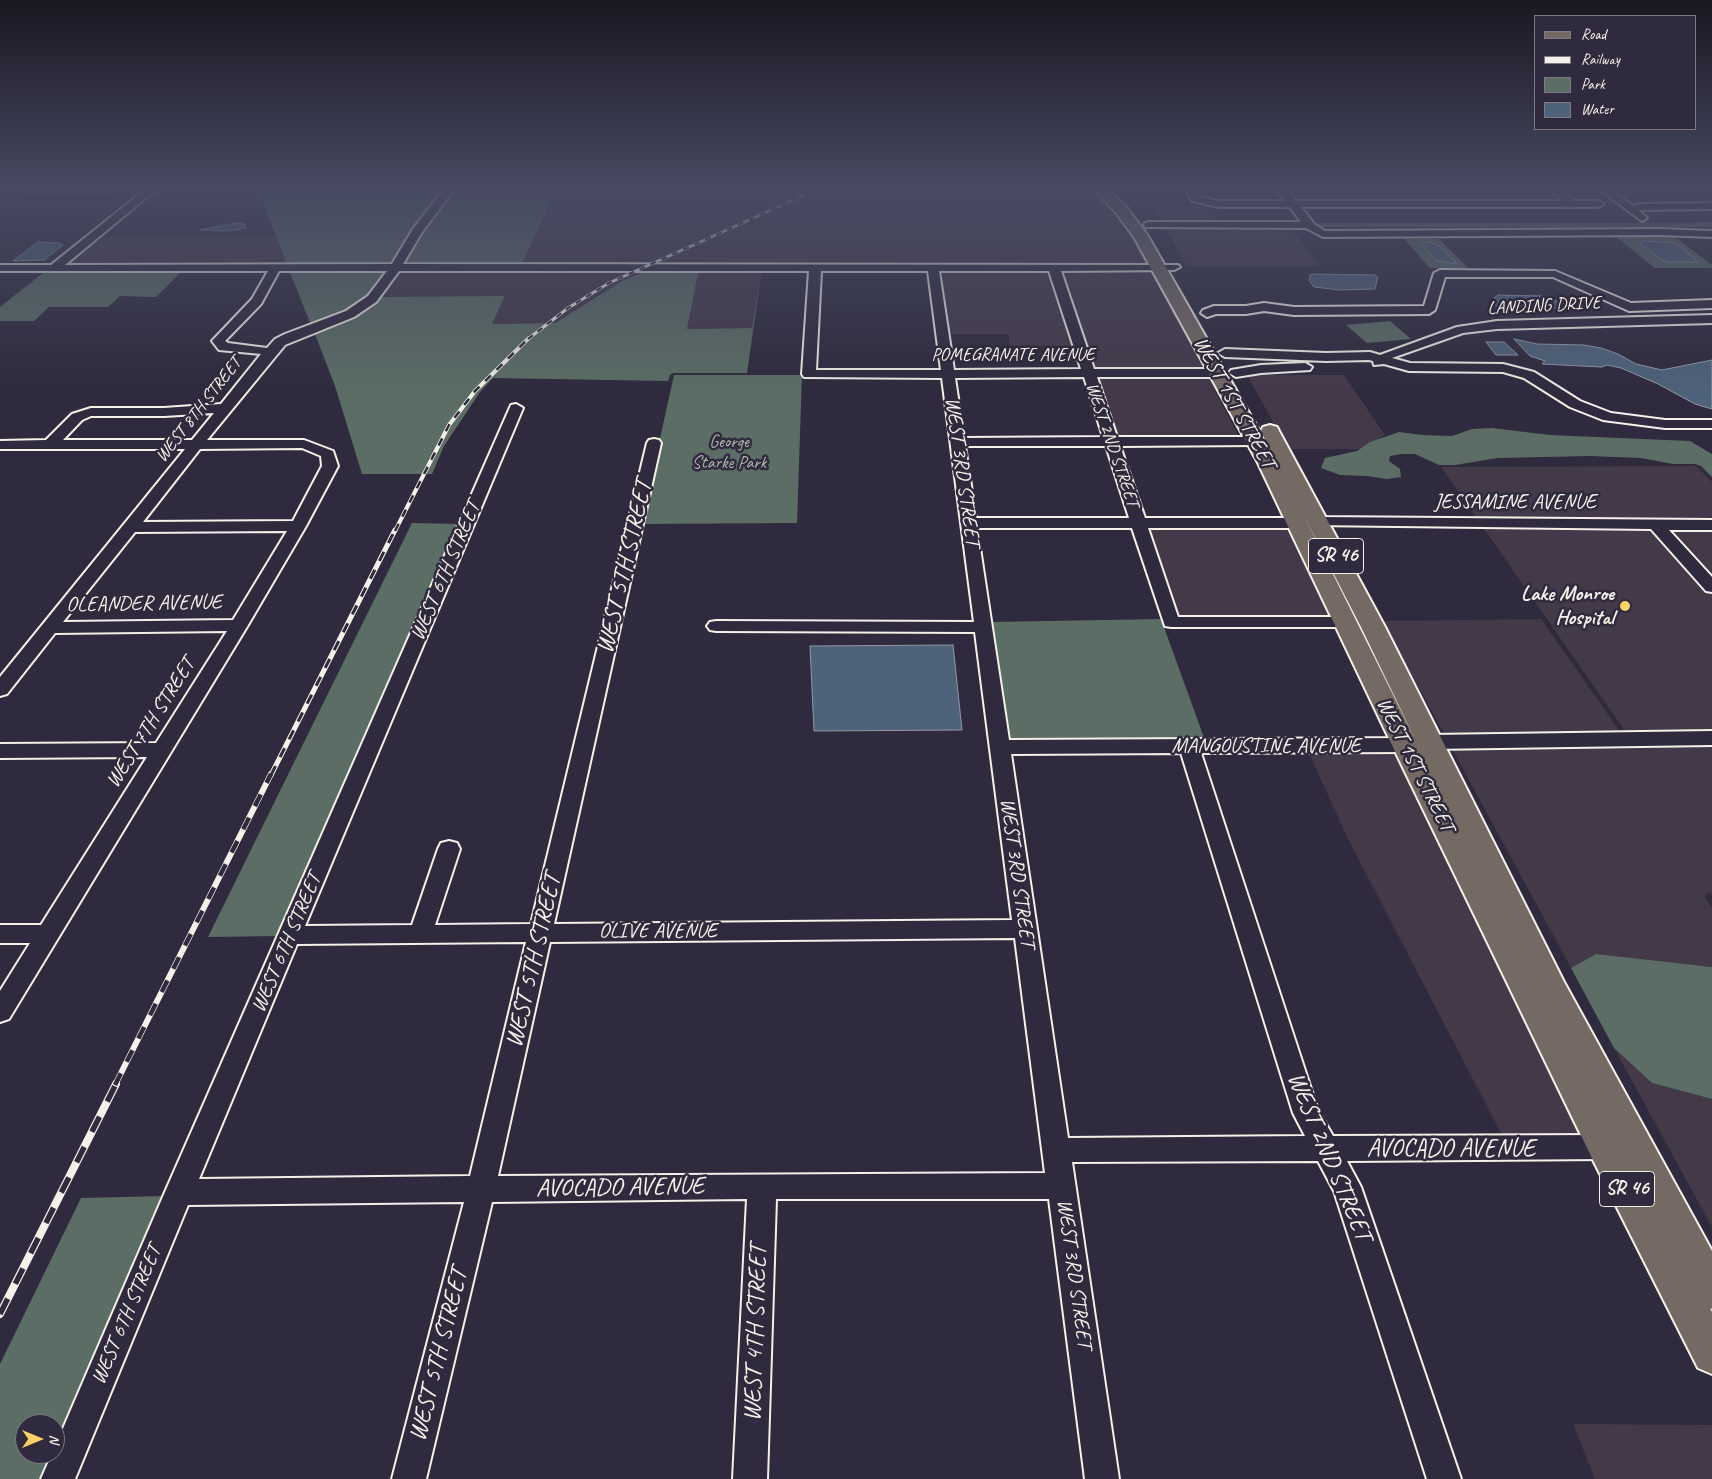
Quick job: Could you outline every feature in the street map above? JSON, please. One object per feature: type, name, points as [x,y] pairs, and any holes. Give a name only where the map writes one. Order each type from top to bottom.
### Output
[{"type":"main road","name":"WEST 1ST STREET","points":[[1158,257],[1204,313],[1224,353],[1227,373],[1248,394],[1286,460],[1334,553],[1511,954],[1605,1147],[1712,1354]]},
{"type":"main road","name":"WEST 1ST STREET","points":[[1162,257],[1227,373],[1256,441],[1345,622],[1417,744],[1552,990],[1712,1290]]},
{"type":"main road","points":[[1276,481],[1288,491],[1299,511],[1318,522]]},
{"type":"main road","points":[[1296,523],[1312,530],[1319,542],[1334,553]]},
{"type":"main road","points":[[1605,1147],[1638,1176],[1657,1211],[1680,1230]]},
{"type":"street","points":[[54,268],[68,257]]},
{"type":"street","name":"WEST 8TH STREET","points":[[0,690],[270,352],[280,342],[295,334],[358,310],[372,299],[402,257]]},
{"type":"street","name":"WEST 3RD STREET","points":[[933,267],[1102,1479]]},
{"type":"street","name":"WEST 2ND STREET","points":[[1054,267],[1171,622],[1345,622]]},
{"type":"street","points":[[0,268],[1166,267]]},
{"type":"street","points":[[270,352],[224,346],[218,341],[257,301],[264,292],[275,268]]},
{"type":"street","name":"POMEGRANATE AVENUE","points":[[815,268],[809,374],[1227,373]]},
{"type":"street","points":[[1204,313],[1220,315],[1244,314],[1266,312],[1278,308],[1294,311],[1429,310],[1440,274],[1555,274],[1629,307],[1706,304],[1712,291]]},
{"type":"street","name":"LANDING DRIVE","points":[[1227,373],[1261,369],[1376,364],[1388,355],[1461,330],[1497,324],[1712,319]]},
{"type":"street","points":[[1224,353],[1326,357],[1370,356],[1409,367],[1503,368],[1528,375],[1575,404],[1608,417],[1665,424],[1712,424]]},
{"type":"street","points":[[50,445],[77,417],[91,412],[164,412],[226,408]]},
{"type":"street","name":"WEST 6TH STREET","points":[[58,1479],[179,1192],[516,408]]},
{"type":"street","points":[[958,442],[1256,441]]},
{"type":"street","name":"WEST 5TH STREET","points":[[409,1479],[481,1190],[542,932],[578,764],[654,442]]},
{"type":"street","name":"WEST 7TH STREET","points":[[0,1012],[239,625],[298,526],[330,466],[328,454],[304,444],[197,445]]},
{"type":"street","points":[[0,445],[197,445]]},
{"type":"street","name":"JESSAMINE AVENUE","points":[[1318,522],[1712,525]]},
{"type":"street","points":[[968,524],[1296,523]]},
{"type":"street","points":[[1655,524],[1712,587]]},
{"type":"street","points":[[131,527],[298,526]]},
{"type":"street","name":"OLEANDER AVENUE","points":[[50,628],[239,625]]},
{"type":"street","points":[[716,626],[983,627]]},
{"type":"street","name":"MANGOUSTINE AVENUE","points":[[999,747],[1190,747],[1712,738]]},
{"type":"street","name":"WEST 2ND STREET","points":[[1190,747],[1306,1113],[1347,1187],[1444,1479]]},
{"type":"street","points":[[0,751],[162,750]]},
{"type":"street","points":[[421,933],[449,849]]},
{"type":"street","name":"OLIVE AVENUE","points":[[290,934],[1026,929]]},
{"type":"street","points":[[0,934],[48,934]]},
{"type":"street","name":"AVOCADO AVENUE","points":[[1056,1150],[1605,1147]]},
{"type":"street","name":"AVOCADO AVENUE","points":[[179,1192],[762,1186],[1062,1186]]},
{"type":"street","name":"WEST 4TH STREET","points":[[750,1479],[762,1186]]},
{"type":"shaded area","points":[[71,257],[284,257],[288,267],[60,266]]},
{"type":"shaded area","points":[[525,257],[1145,257],[1149,265],[520,267]]},
{"type":"shaded area","points":[[1182,257],[1313,257],[1320,266],[1187,266]]},
{"type":"shaded area","points":[[1151,268],[1205,371],[1092,372],[1059,269]]},
{"type":"shaded area","points":[[651,269],[586,303],[555,323],[492,324],[505,297],[381,297],[398,270]]},
{"type":"shaded area","points":[[699,269],[762,269],[752,328],[687,329]]},
{"type":"shaded area","points":[[938,269],[1050,269],[1074,346],[1009,346],[1009,334],[948,334]]},
{"type":"shaded area","points":[[1207,375],[1240,439],[1117,439],[1094,376]]},
{"type":"shaded area","points":[[1247,375],[1344,375],[1385,435],[1361,449],[1288,449]]},
{"type":"shaded area","name":"Lake Monroe Hospital","points":[[1696,466],[1712,482],[1712,730],[1625,731],[1441,467]]},
{"type":"shaded area","points":[[1147,528],[1287,529],[1331,618],[1177,618]]},
{"type":"shaded area","points":[[1541,619],[1621,733],[1446,737],[1382,621]]},
{"type":"shaded area","points":[[1712,743],[1712,893],[1706,894],[1705,897],[1712,908],[1712,967],[1596,954],[1571,968],[1451,747]]},
{"type":"shaded area","points":[[1397,750],[1590,1139],[1504,1139],[1348,839],[1308,751]]},
{"type":"shaded area","points":[[1614,1048],[1652,1083],[1712,1099],[1712,1227]]},
{"type":"shaded area","points":[[1573,1424],[1712,1425],[1712,1479],[1595,1479]]},
{"type":"green space","points":[[284,257],[398,257],[391,267],[288,267]]},
{"type":"green space","points":[[406,257],[525,257],[520,267],[400,267]]},
{"type":"green space","points":[[1420,257],[1457,257],[1468,268],[1430,268]]},
{"type":"green space","points":[[1641,257],[1701,257],[1712,265],[1712,268],[1655,268]]},
{"type":"green space","points":[[48,269],[183,270],[156,297],[120,296],[108,307],[49,307],[34,321],[0,321],[0,307]]},
{"type":"green space","points":[[651,269],[699,269],[687,329],[752,328],[762,269],[747,373],[673,373],[668,381],[493,378],[480,392],[444,446],[432,474],[362,474],[335,386],[313,329],[342,319],[394,276],[381,297],[505,296],[492,324],[555,323],[622,281]]},
{"type":"green space","points":[[289,270],[389,270],[368,299],[354,309],[311,325]]},
{"type":"green space","points":[[1390,321],[1411,339],[1367,343],[1346,325]]},
{"type":"green space","name":"George Starke Park","points":[[674,375],[802,375],[797,523],[641,524]]},
{"type":"green space","points":[[1492,428],[1550,435],[1690,441],[1712,454],[1712,477],[1701,466],[1695,464],[1673,464],[1641,458],[1590,456],[1498,458],[1455,465],[1439,465],[1415,454],[1401,454],[1390,456],[1389,461],[1400,469],[1401,477],[1387,479],[1340,475],[1321,468],[1325,458],[1357,451],[1370,442],[1399,432],[1452,436],[1472,429]]},
{"type":"green space","points":[[412,523],[460,524],[280,936],[208,937]]},
{"type":"green space","points":[[1161,619],[1206,743],[1006,742],[990,622]]},
{"type":"green space","points":[[1596,954],[1712,967],[1712,1099],[1652,1083],[1614,1048],[1571,968]]},
{"type":"green space","points":[[166,1196],[65,1432],[65,1414],[15,1414],[15,1464],[51,1464],[45,1479],[0,1479],[0,1364],[81,1198]]},
{"type":"water","points":[[18,257],[48,257],[44,260],[13,261]]},
{"type":"water","points":[[1433,257],[1450,257],[1457,264],[1437,261]]},
{"type":"water","points":[[1658,257],[1692,257],[1698,262],[1670,262]]},
{"type":"water","points":[[1310,275],[1375,275],[1378,277],[1375,289],[1340,290],[1314,287],[1309,280]]},
{"type":"water","points":[[1498,295],[1544,296],[1564,304],[1568,308],[1500,308],[1493,304],[1494,298]]},
{"type":"water","points":[[1514,339],[1537,344],[1584,345],[1601,348],[1618,354],[1636,364],[1662,370],[1712,360],[1712,409],[1695,404],[1658,384],[1621,368],[1607,365],[1602,367],[1542,364],[1545,361],[1530,356]]},
{"type":"water","points":[[1486,342],[1504,342],[1518,355],[1496,355]]},
{"type":"water","points":[[953,645],[962,730],[814,731],[810,646]]},
{"type":"railway","points":[[528,339],[568,308],[609,283],[667,257]]},
{"type":"railway","points":[[395,531],[449,425],[475,391],[529,338]]},
{"type":"railway","points":[[271,775],[395,530]]},
{"type":"railway","points":[[115,1085],[271,774]]},
{"type":"railway","points":[[0,1314],[116,1084]]},
{"type":"place","name":"Lake Monroe Hospital","points":[[1625,606]]}]
